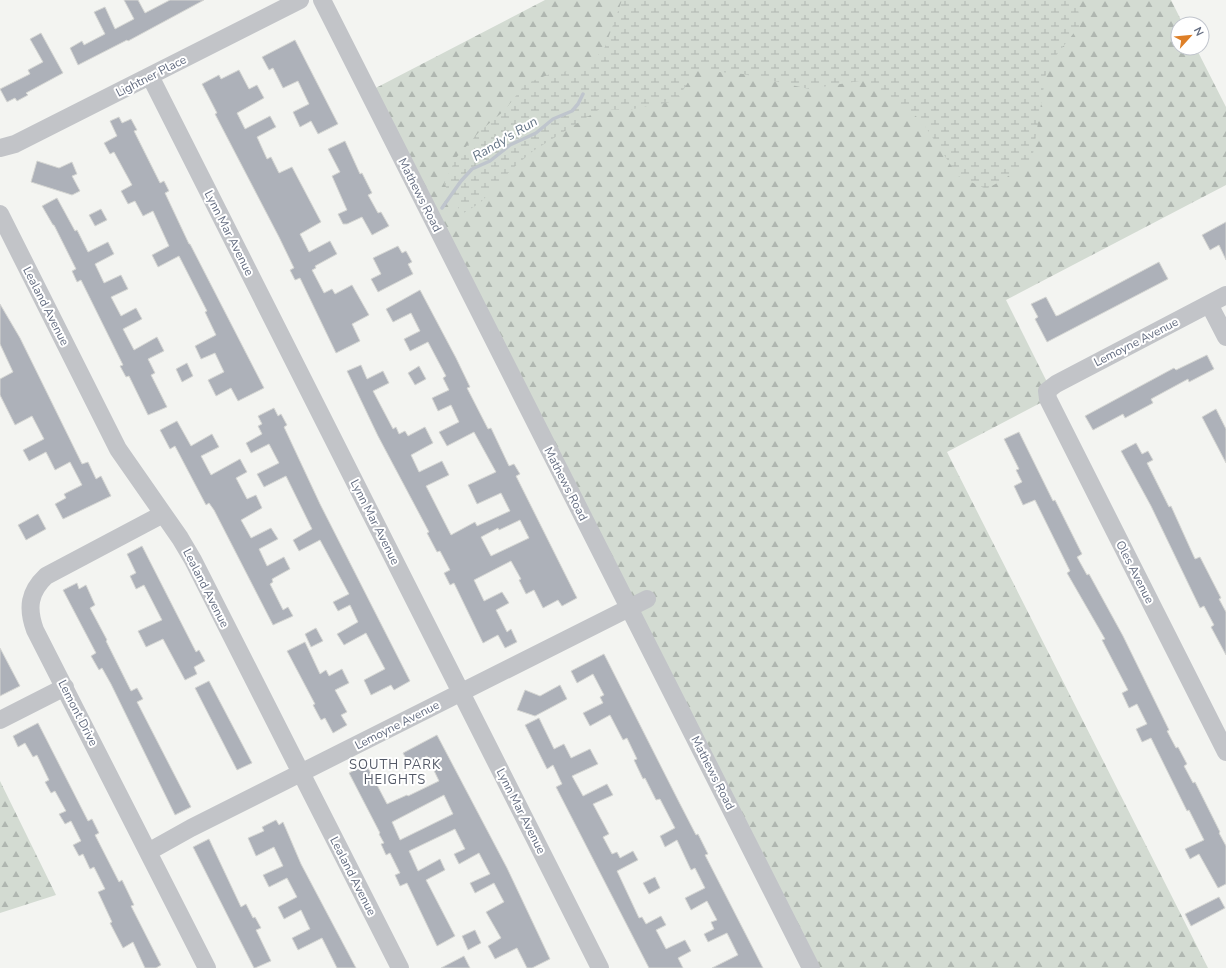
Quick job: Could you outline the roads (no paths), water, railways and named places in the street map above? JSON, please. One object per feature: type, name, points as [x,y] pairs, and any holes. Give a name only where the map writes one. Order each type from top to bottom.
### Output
[{"type":"street","name":"Lightner Place","points":[[0,148],[14,144],[300,0]]},
{"type":"street","name":"Mathews Road","points":[[322,0],[811,968]]},
{"type":"street","name":"Lynn Mar Avenue","points":[[150,76],[600,968]]},
{"type":"street","name":"Lealand Avenue","points":[[0,214],[118,449],[193,560],[400,968]]},
{"type":"street","name":"Lemoyne Avenue","points":[[1047,391],[1056,384],[1226,295]]},
{"type":"street","points":[[1210,304],[1226,337]]},
{"type":"street","name":"Oles Avenue","points":[[1047,391],[1048,399],[1226,752]]},
{"type":"street","name":"Lemont Drive","points":[[163,514],[46,576],[38,583],[32,594],[30,604],[31,618],[207,968]]},
{"type":"street","name":"Lemoyne Avenue","points":[[148,852],[647,598]]},
{"type":"street","points":[[0,720],[65,687]]},
{"type":"waterway","name":"Randy's Run","points":[[442,208],[461,181],[472,169],[490,161],[510,145],[536,133],[553,119],[572,111],[578,104],[583,94]]},
{"type":"district","name":"SOUTH PARK HEIGHTS","points":[[395,772]]}]
